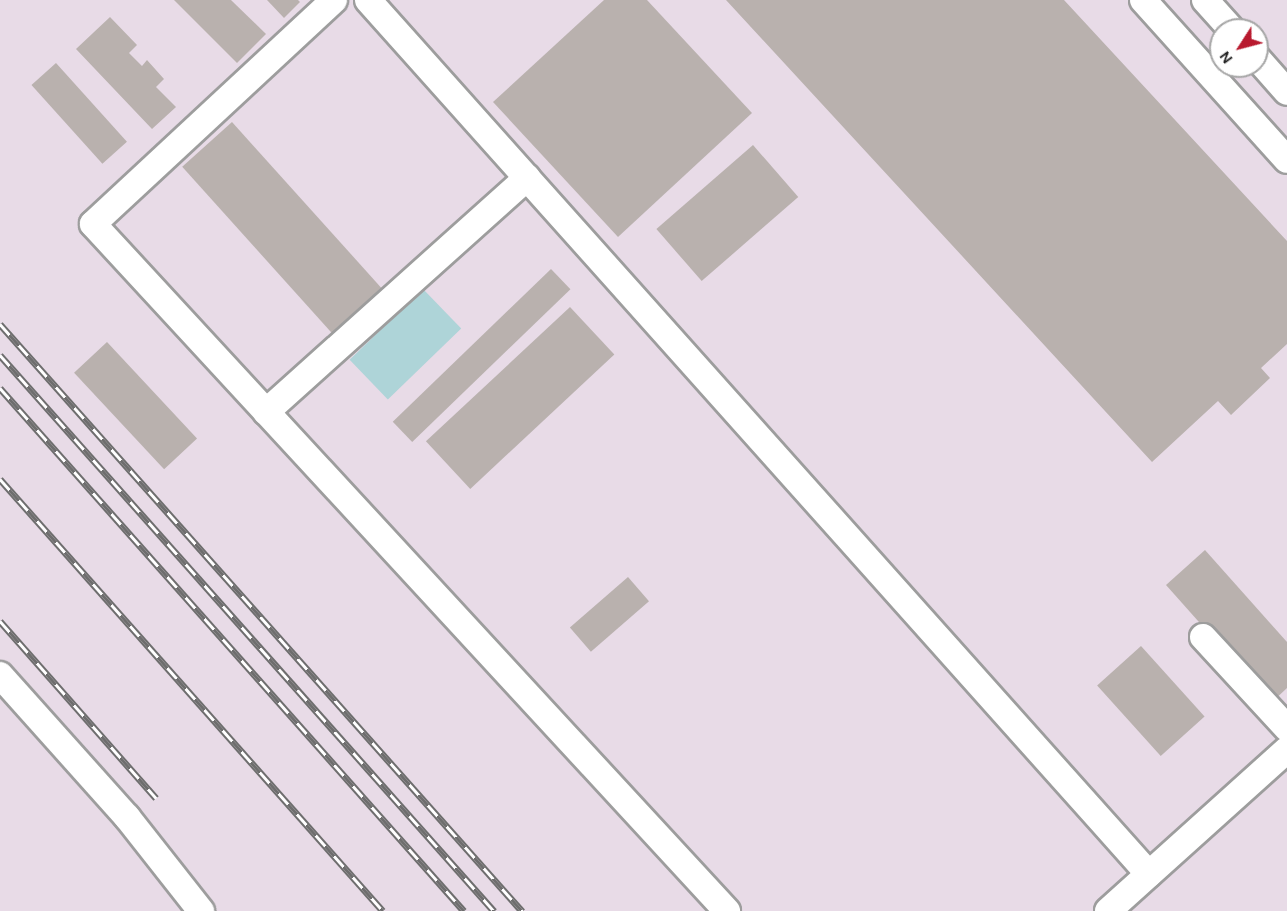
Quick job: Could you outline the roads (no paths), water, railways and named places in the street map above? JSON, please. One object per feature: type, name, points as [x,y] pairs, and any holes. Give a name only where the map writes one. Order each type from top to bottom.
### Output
[{"type":"lane","points":[[334,0],[93,224],[726,911]]},
{"type":"lane","points":[[368,0],[1149,874]]},
{"type":"lane","points":[[1143,0],[1287,160]]},
{"type":"lane","points":[[1205,0],[1221,18]]},
{"type":"lane","points":[[1269,72],[1287,92]]},
{"type":"lane","points":[[266,412],[527,178]]},
{"type":"lane","points":[[1203,637],[1287,728]]},
{"type":"lane","points":[[0,675],[127,817],[201,911]]},
{"type":"lane","points":[[1108,911],[1287,750]]},
{"type":"water","points":[[423,289],[461,329],[388,399],[350,360]]},
{"type":"railway","points":[[0,324],[522,911]]},
{"type":"railway","points":[[0,355],[494,911]]},
{"type":"railway","points":[[0,388],[464,911]]},
{"type":"railway","points":[[0,479],[383,911]]},
{"type":"railway","points":[[0,621],[156,798]]}]
